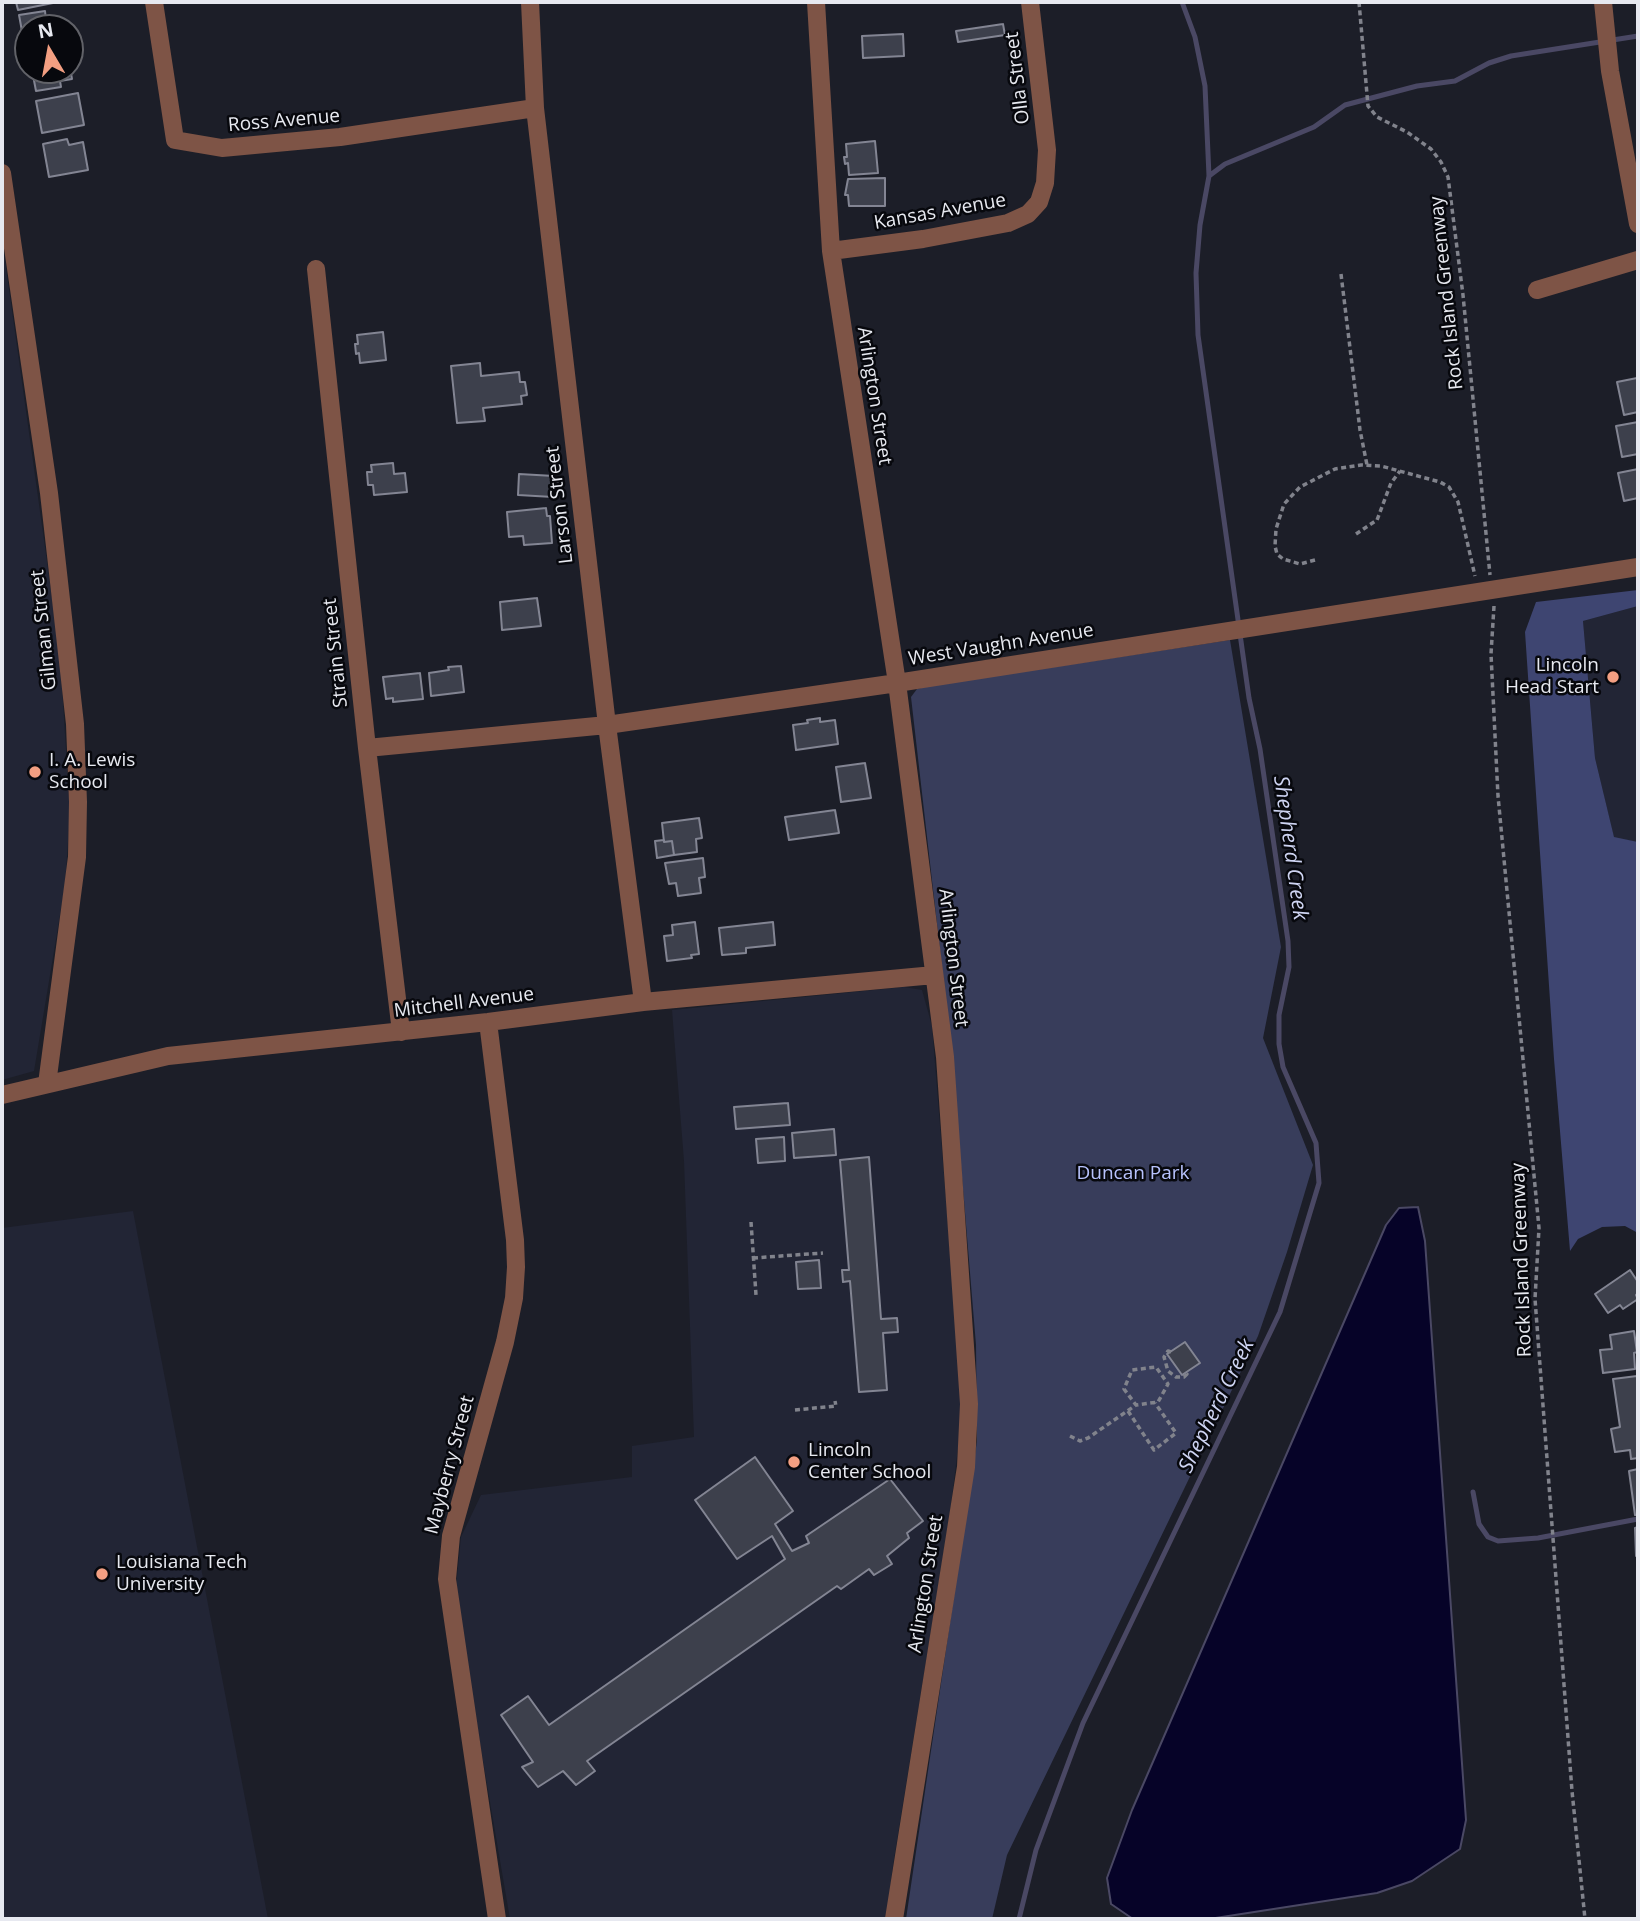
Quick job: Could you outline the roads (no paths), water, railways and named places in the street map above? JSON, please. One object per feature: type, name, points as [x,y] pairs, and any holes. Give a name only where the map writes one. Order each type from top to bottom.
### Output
[{"type":"street","name":"Ross Avenue","points":[[154,2],[175,140],[222,148],[340,137],[535,108]]},
{"type":"street","name":"Larson Street","points":[[530,2],[535,108],[607,725],[643,1002]]},
{"type":"street","name":"Arlington Street","points":[[816,2],[831,251],[897,683],[934,975],[952,1140],[966,1346],[969,1439],[964,1481],[894,1919]]},
{"type":"street","name":"Olla Street","points":[[1030,2],[1047,150]]},
{"type":"street","points":[[1603,2],[1610,71],[1638,224]]},
{"type":"street","name":"Kansas Avenue","points":[[831,251],[923,239],[1008,223],[1028,214],[1039,202],[1045,183],[1047,150]]},
{"type":"street","name":"Gilman Street","points":[[2,173],[49,493],[75,724],[77,858],[47,1084]]},
{"type":"street","points":[[1537,290],[1638,260]]},
{"type":"street","name":"Strain Street","points":[[316,269],[367,748],[401,1032]]},
{"type":"street","name":"West Vaughn Avenue","points":[[367,748],[607,725],[897,683],[1638,567]]},
{"type":"street","name":"Mitchell Avenue","points":[[2,1095],[168,1056],[401,1032],[643,1002],[934,975]]},
{"type":"street","name":"Mayberry Street","points":[[488,1022],[514,1226],[514,1298],[505,1342],[451,1536],[447,1579],[497,1919]]},
{"type":"waterway","name":"Shepherd Creek","points":[[1019,1919],[1036,1850],[1083,1723],[1280,1312],[1319,1183],[1316,1143],[1283,1067],[1279,1044],[1279,1015],[1289,967],[1288,941],[1260,749],[1249,698],[1198,335],[1196,273],[1200,225],[1209,176],[1205,86],[1195,37],[1182,2]]},
{"type":"waterway","name":"Shepherd Creek","points":[[1209,176],[1225,164],[1314,127],[1345,105],[1417,86],[1455,81],[1489,63],[1511,56],[1638,36]]},
{"type":"waterway","points":[[1473,1492],[1479,1524],[1488,1537],[1498,1541],[1538,1538],[1638,1519]]},
{"type":"place","name":"Lincoln Head Start","points":[[1613,677]]},
{"type":"place","name":"I. A. Lewis School","points":[[35,772]]},
{"type":"place","name":"Lincoln Center School","points":[[794,1462]]},
{"type":"place","name":"Louisiana Tech University","points":[[102,1574]]},
{"type":"park label","name":"Duncan Park","points":[[1133,1174]]}]
